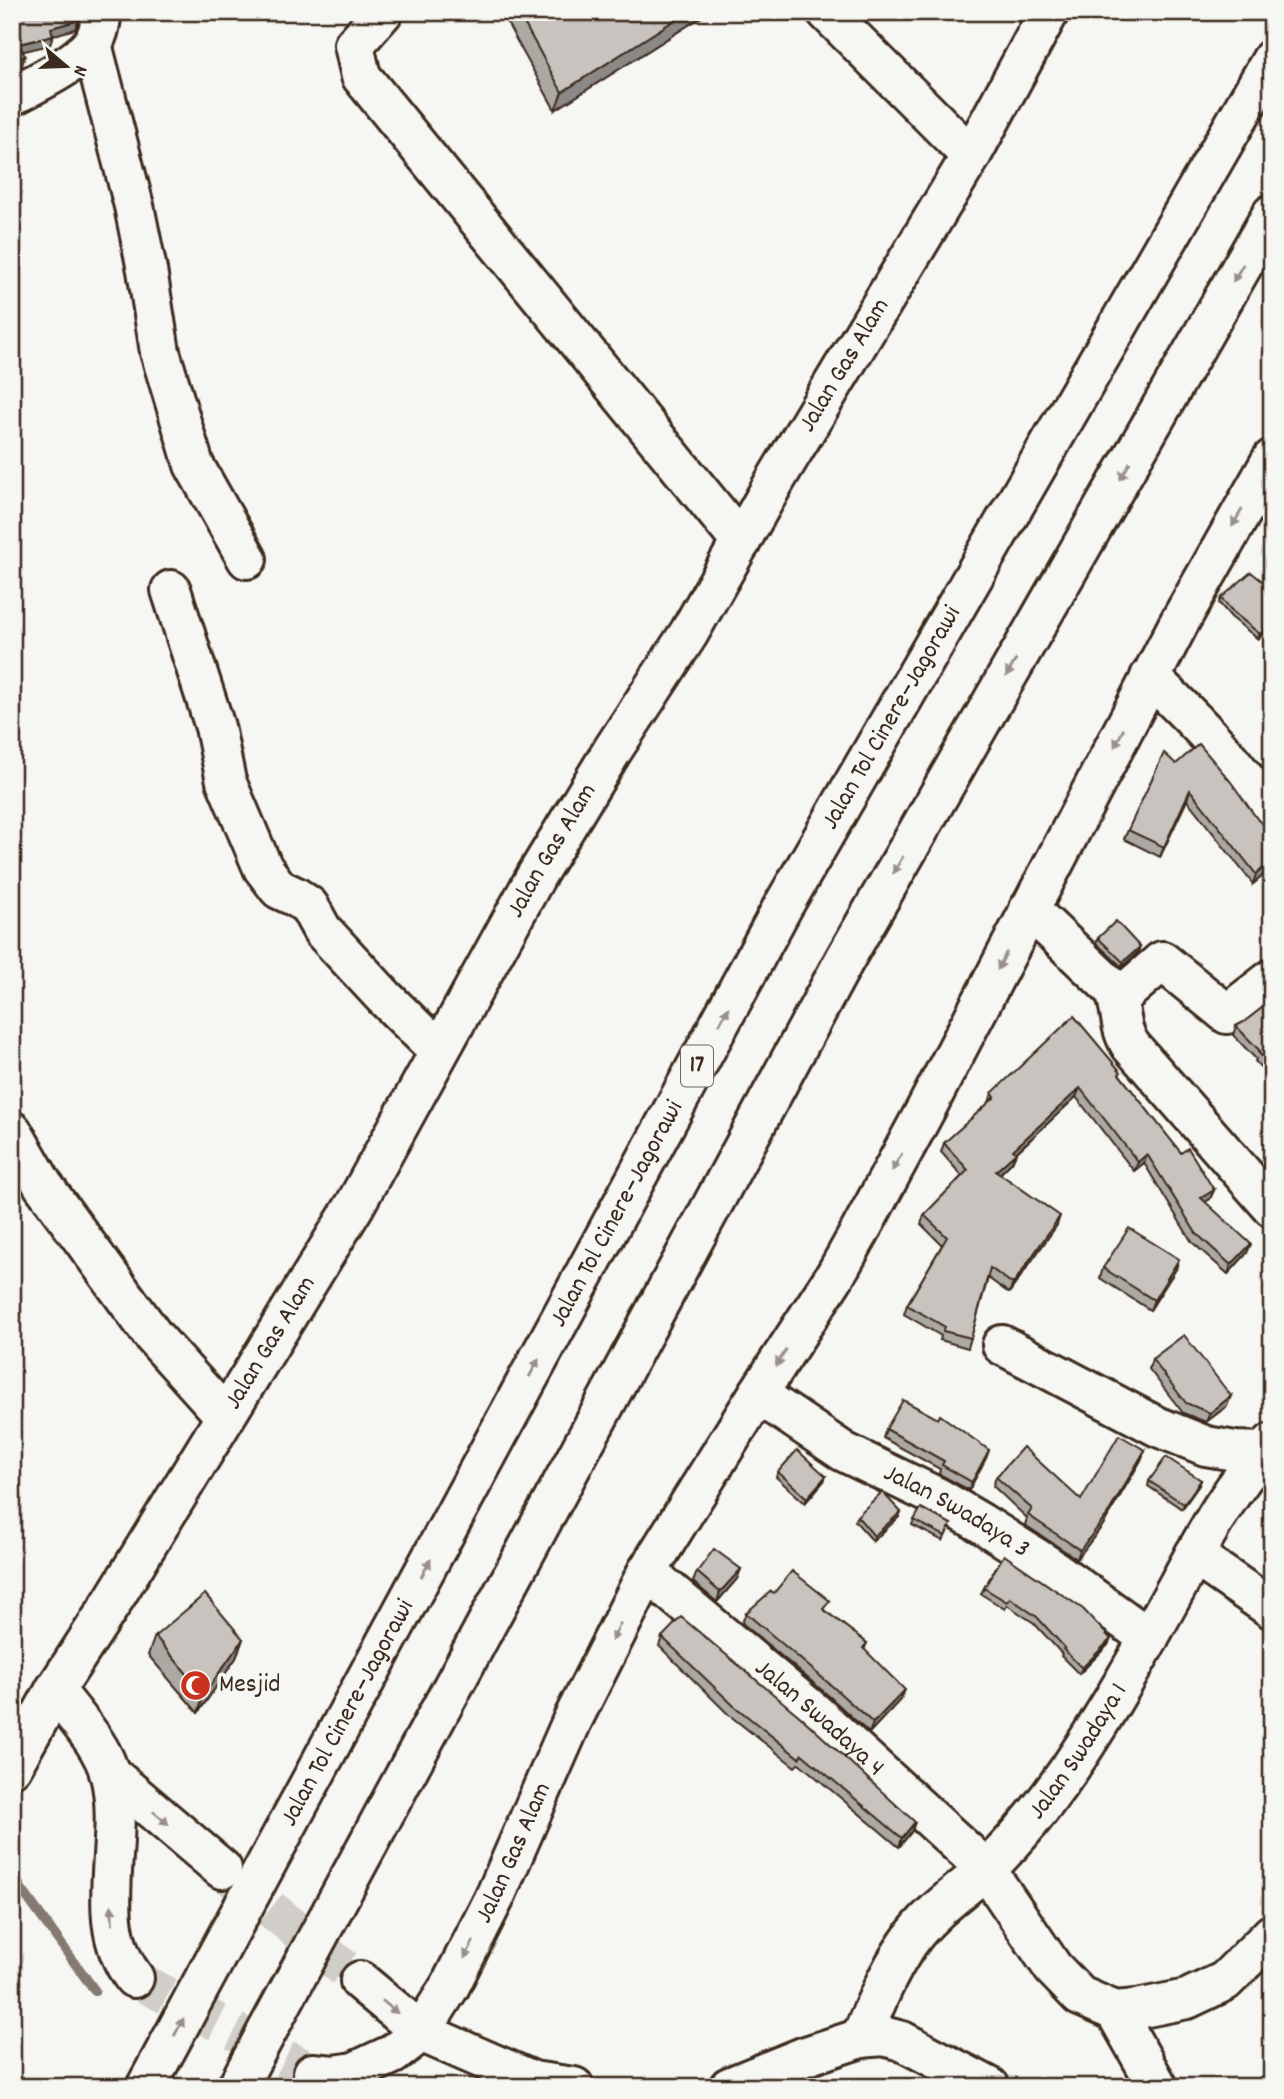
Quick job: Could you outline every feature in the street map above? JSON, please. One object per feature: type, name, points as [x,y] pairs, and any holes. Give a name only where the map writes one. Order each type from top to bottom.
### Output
[{"type":"main road","points":[[383,12],[354,45],[361,76],[741,542]]},
{"type":"main road","points":[[827,12],[971,156]]},
{"type":"main road","name":"Jalan Gas Alam","points":[[12,1767],[55,1690],[109,1607],[355,1205],[536,876],[612,751],[689,633],[783,467],[971,156],[1049,12]]},
{"type":"main road","points":[[12,96],[70,63],[97,28]]},
{"type":"main road","points":[[97,28],[147,270],[160,352],[194,465],[247,559]]},
{"type":"main road","name":"Jalan Tol Cinere–Jagorawi","points":[[146,2087],[782,908],[1272,59]]},
{"type":"main road","points":[[237,2087],[845,959],[1272,214]]},
{"type":"main road","name":"Jalan Gas Alam","points":[[313,2073],[334,2076],[354,2072],[393,2054],[421,2032],[450,1986],[470,1948],[572,1721],[647,1572],[848,1254],[1150,677],[1214,558],[1272,459]]},
{"type":"main road","points":[[172,590],[215,727],[226,782],[263,868],[279,889],[309,906],[322,930],[439,1051]]},
{"type":"main road","points":[[1150,677],[1211,736],[1272,817]]},
{"type":"main road","points":[[1029,909],[1114,990],[1118,999],[1121,1026],[1131,1046],[1267,1191]]},
{"type":"main road","points":[[1118,999],[1162,961],[1227,1014],[1272,979]]},
{"type":"main road","points":[[12,1131],[43,1185],[146,1327],[225,1416]]},
{"type":"main road","points":[[1002,1345],[1156,1426],[1206,1446],[1235,1451],[1268,1448]]},
{"type":"main road","name":"Jalan Swadaya 3","points":[[758,1394],[844,1452],[937,1497],[981,1523],[1047,1565],[1149,1638]]},
{"type":"main road","name":"Jalan Swadaya 1","points":[[861,2038],[880,1995],[914,1936],[939,1908],[986,1869],[1025,1828],[1068,1771],[1100,1723],[1194,1555],[1244,1475],[1268,1448]]},
{"type":"main road","points":[[1194,1555],[1272,1609]]},
{"type":"main road","name":"Jalan Swadaya 4","points":[[647,1572],[814,1712],[986,1869],[1053,1968],[1080,1996],[1115,2011]]},
{"type":"main road","points":[[55,1690],[99,1750],[109,1773],[115,1808],[111,1919],[115,1942],[123,1963],[134,1978]]},
{"type":"main road","points":[[109,1773],[222,1869]]},
{"type":"main road","points":[[1158,2087],[1115,2011],[1187,1999],[1205,1992],[1225,1981],[1272,1934]]},
{"type":"main road","points":[[360,1981],[421,2032],[533,2081],[574,2087]]},
{"type":"main road","points":[[729,2087],[803,2057],[861,2038],[883,2036],[902,2040],[990,2087]]},
{"type":"building","points":[[20,12],[76,12],[79,20],[51,28],[53,36],[19,44],[25,56],[12,62],[12,19],[20,16]]},
{"type":"building","points":[[518,12],[687,12],[562,92]]},
{"type":"building","points":[[1251,572],[1272,589],[1272,620],[1260,634],[1233,612],[1221,598]]},
{"type":"building","points":[[1199,744],[1258,820],[1272,828],[1272,861],[1256,874],[1190,790],[1164,847],[1128,830],[1164,753],[1176,764]]},
{"type":"building","points":[[1116,921],[1140,947],[1123,962],[1098,938]]},
{"type":"building","points":[[1272,1000],[1272,1068],[1236,1026]]},
{"type":"building","points":[[1074,1016],[1121,1072],[1119,1074],[1181,1153],[1188,1148],[1214,1190],[1201,1198],[1251,1244],[1231,1265],[1196,1233],[1147,1154],[1138,1162],[1080,1088],[1013,1150],[1016,1153],[996,1171],[1060,1216],[1013,1284],[990,1268],[971,1338],[943,1331],[945,1327],[907,1305],[947,1237],[924,1215],[968,1170],[944,1143],[995,1097],[992,1093]]},
{"type":"building","points":[[1129,1228],[1179,1259],[1154,1300],[1103,1268]]},
{"type":"building","points":[[1184,1335],[1231,1396],[1210,1413],[1186,1403],[1152,1359]]},
{"type":"building","points":[[903,1400],[938,1419],[940,1415],[989,1450],[972,1482],[942,1465],[944,1461],[886,1429]]},
{"type":"building","points":[[1119,1435],[1145,1450],[1107,1515],[1080,1550],[1028,1515],[1032,1509],[996,1477],[1023,1447],[1081,1500]]},
{"type":"building","points":[[797,1450],[826,1476],[807,1498],[778,1472]]},
{"type":"building","points":[[1166,1457],[1201,1480],[1184,1504],[1149,1481]]},
{"type":"building","points":[[882,1492],[901,1512],[874,1536],[857,1516]]},
{"type":"building","points":[[921,1508],[951,1524],[945,1536],[914,1520]]},
{"type":"building","points":[[714,1549],[741,1569],[720,1592],[697,1572]]},
{"type":"building","points":[[1004,1555],[1083,1609],[1111,1639],[1082,1668],[1037,1617],[1010,1598],[1007,1602],[984,1588]]},
{"type":"building","points":[[792,1571],[830,1601],[823,1609],[867,1643],[863,1648],[905,1690],[873,1723],[746,1613],[771,1591],[774,1593]]},
{"type":"building","name":"Mesjid","points":[[205,1594],[243,1639],[204,1694],[155,1636]]},
{"type":"building","points":[[681,1617],[803,1719],[915,1822],[902,1838],[802,1754],[799,1758],[733,1705],[662,1637]]},
{"type":"waterway","points":[[12,1873],[95,1991]]},
{"type":"tunnel","points":[[226,1873],[360,1981]]},
{"type":"tunnel","points":[[134,1978],[313,2073]]},
{"type":"place","name":"Mesjid","points":[[196,1685]]}]
